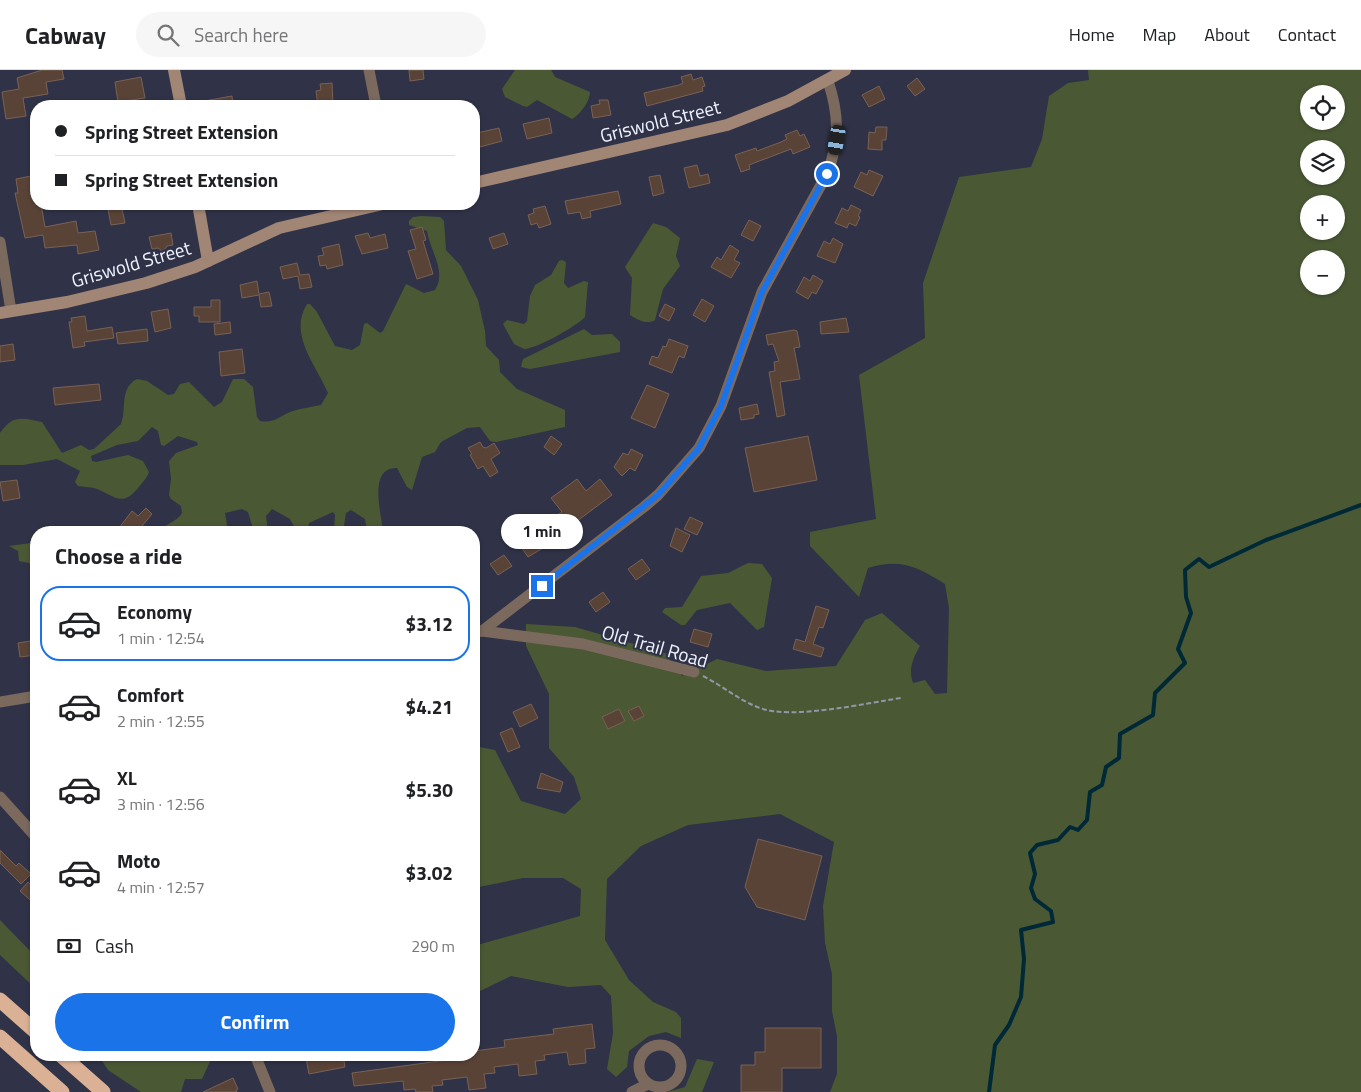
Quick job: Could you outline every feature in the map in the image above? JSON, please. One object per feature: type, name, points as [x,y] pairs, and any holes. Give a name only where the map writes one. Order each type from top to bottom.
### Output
[{"type":"highway","points":[[0,1000],[30,1027]]},
{"type":"highway","points":[[0,1036],[62,1092]]},
{"type":"highway","points":[[20,1055],[70,1092]]},
{"type":"highway","points":[[68,1061],[102,1092]]},
{"type":"main road","points":[[174,70],[180,100]]},
{"type":"main road","name":"Griswold Street","points":[[480,182],[727,125],[788,101],[846,70]]},
{"type":"main road","points":[[199,210],[208,261]]},
{"type":"main road","name":"Griswold Street","points":[[6,312],[67,302],[162,279],[208,261],[279,228],[357,210]]},
{"type":"street","points":[[369,70],[375,100]]},
{"type":"street","points":[[480,631],[603,540],[658,495],[699,448],[721,406],[762,292],[827,174],[834,155],[838,122],[828,81]]},
{"type":"street","points":[[0,242],[6,312]]},
{"type":"street","name":"Old Trail Road","points":[[480,632],[583,644],[694,672]]},
{"type":"street","points":[[0,702],[30,697]]},
{"type":"street","points":[[0,797],[30,830]]},
{"type":"street","points":[[257,1061],[270,1092]]},
{"type":"street","points":[[632,1092],[648,1084]]},
{"type":"path","name":"Old Trail Road","points":[[694,672],[750,704],[774,712],[830,708],[901,698]]},
{"type":"green space","points":[[515,70],[551,70],[555,77],[590,92],[588,99],[581,111],[572,119],[537,100],[527,107],[523,106],[505,97],[502,89]]},
{"type":"green space","points":[[1088,70],[1361,70],[1361,1092],[830,1092],[837,1074],[837,1036],[832,1011],[832,974],[825,943],[823,906],[834,842],[780,814],[688,825],[641,846],[607,879],[605,940],[629,980],[653,1002],[676,1012],[681,1018],[681,1038],[666,1032],[649,1036],[629,1051],[627,1067],[616,1077],[607,1069],[613,1033],[611,996],[601,985],[568,987],[511,976],[480,991],[480,944],[580,916],[581,889],[563,878],[523,878],[480,887],[480,747],[495,750],[521,801],[565,814],[581,799],[574,777],[549,748],[549,694],[526,646],[526,624],[575,627],[665,653],[682,676],[717,659],[766,671],[836,666],[865,620],[882,613],[920,646],[912,664],[913,683],[925,680],[935,694],[947,693],[949,608],[945,584],[909,566],[900,564],[880,565],[868,568],[859,597],[810,546],[810,532],[876,519],[859,375],[925,338],[923,283],[959,177],[1031,167],[1042,139],[1049,96],[1068,83],[1089,80]]},
{"type":"green space","points":[[413,217],[440,217],[444,221],[446,250],[461,266],[478,300],[485,331],[486,346],[499,360],[500,372],[517,389],[565,410],[565,427],[496,442],[490,441],[480,427],[467,428],[441,442],[435,452],[422,457],[412,490],[407,487],[397,468],[388,470],[382,475],[379,484],[378,494],[382,526],[366,526],[365,519],[351,510],[346,513],[344,526],[334,526],[335,515],[333,512],[309,523],[309,526],[294,526],[290,519],[272,509],[266,516],[267,526],[252,526],[248,512],[242,509],[225,513],[227,526],[165,526],[182,513],[181,506],[171,499],[169,495],[171,479],[169,461],[176,453],[198,445],[197,442],[178,436],[164,446],[161,445],[158,431],[152,427],[138,441],[117,445],[91,456],[92,461],[96,462],[128,455],[143,461],[149,472],[138,488],[127,498],[117,498],[94,488],[78,486],[75,482],[80,471],[57,459],[23,465],[0,465],[0,433],[9,423],[18,419],[42,422],[62,453],[81,445],[89,450],[94,449],[121,424],[126,393],[131,383],[137,379],[147,381],[168,395],[174,394],[180,384],[189,382],[214,407],[222,402],[233,379],[244,379],[253,387],[257,417],[260,421],[265,422],[289,412],[321,405],[328,393],[302,338],[302,315],[307,304],[310,304],[317,312],[335,346],[352,350],[360,345],[364,324],[367,323],[380,333],[383,331],[406,284],[424,293],[435,290],[439,276],[437,261],[427,231],[409,225],[409,221]]},
{"type":"green space","points":[[653,223],[666,227],[680,238],[676,256],[680,266],[663,289],[655,320],[646,322],[630,315],[632,278],[625,267]]},
{"type":"green space","points":[[559,261],[566,262],[564,283],[568,288],[584,281],[588,282],[585,317],[556,336],[524,349],[514,344],[503,324],[507,320],[524,324],[527,321],[530,296],[535,285],[551,275]]},
{"type":"green space","points":[[584,329],[592,335],[612,334],[620,342],[620,352],[530,369],[521,367],[523,359]]},
{"type":"green space","points":[[30,543],[30,565],[19,561],[18,551],[9,546]]},
{"type":"green space","points":[[748,563],[762,564],[772,578],[764,627],[757,630],[730,603],[697,610],[685,625],[681,625],[662,612],[665,608],[682,607],[701,576],[728,573]]},
{"type":"green space","points":[[0,920],[30,951],[30,983],[0,955]]},
{"type":"green space","points":[[697,1059],[714,1062],[702,1092],[667,1092],[685,1087]]},
{"type":"green space","points":[[102,1061],[210,1061],[202,1079],[185,1079],[181,1092],[141,1092],[108,1070]]},
{"type":"building","points":[[42,70],[62,70],[64,79],[46,82],[48,94],[23,98],[26,116],[6,119],[2,92],[19,89],[17,78]]},
{"type":"building","points":[[409,70],[423,70],[424,79],[410,81]]},
{"type":"building","points":[[691,74],[693,80],[702,77],[705,86],[702,87],[703,91],[647,106],[644,93],[679,85],[683,83],[681,77]]},
{"type":"building","points":[[141,77],[145,98],[118,100],[115,82]]},
{"type":"building","points":[[917,78],[925,89],[915,96],[907,86]]},
{"type":"building","points":[[332,83],[333,100],[317,100],[316,91],[321,90],[320,84]]},
{"type":"building","points":[[879,86],[885,99],[869,107],[862,95]]},
{"type":"building","points":[[232,96],[232,100],[210,100]]},
{"type":"building","points":[[599,100],[608,100],[611,115],[593,118],[591,106],[600,104]]},
{"type":"building","points":[[549,118],[552,133],[527,139],[523,124]]},
{"type":"building","points":[[876,127],[887,127],[886,140],[882,140],[882,150],[868,149],[869,132],[875,133]]},
{"type":"building","points":[[499,128],[502,141],[480,147],[480,132]]},
{"type":"building","points":[[797,130],[800,136],[804,134],[810,147],[793,154],[791,149],[749,165],[750,169],[741,172],[735,155],[756,148],[757,151],[781,142],[787,139],[785,135]]},
{"type":"building","points":[[697,165],[700,176],[708,174],[710,183],[689,188],[684,168]]},
{"type":"building","points":[[869,170],[883,176],[873,196],[854,187],[861,172],[867,175]]},
{"type":"building","points":[[660,175],[664,193],[653,196],[649,177]]},
{"type":"building","points":[[30,176],[30,210],[42,210],[45,227],[76,221],[78,233],[95,231],[99,250],[78,254],[77,245],[45,248],[43,235],[25,238],[15,193],[18,193],[16,179]]},
{"type":"building","points":[[618,191],[621,204],[590,211],[591,217],[582,219],[580,212],[568,214],[565,201]]},
{"type":"building","points":[[851,205],[861,210],[856,226],[849,223],[847,228],[835,223],[842,208],[848,211]]},
{"type":"building","points":[[545,206],[551,224],[539,228],[537,223],[531,225],[528,215],[534,213],[533,209]]},
{"type":"building","points":[[108,210],[122,210],[125,223],[111,225]]},
{"type":"building","points":[[749,220],[761,226],[753,241],[741,235]]},
{"type":"building","points":[[422,227],[426,240],[423,241],[433,274],[417,279],[408,251],[416,249],[410,230]]},
{"type":"building","points":[[171,233],[173,245],[167,246],[163,252],[158,248],[152,249],[149,237]]},
{"type":"building","points":[[368,233],[370,238],[385,234],[388,248],[362,254],[355,236]]},
{"type":"building","points":[[504,233],[508,244],[493,249],[489,238]]},
{"type":"building","points":[[833,238],[843,244],[835,263],[817,256],[824,241],[830,244]]},
{"type":"building","points":[[339,244],[343,265],[327,269],[326,265],[320,266],[318,256],[324,255],[322,248]]},
{"type":"building","points":[[730,245],[739,251],[734,260],[740,263],[731,278],[711,267],[717,257],[721,260]]},
{"type":"building","points":[[297,263],[300,275],[309,274],[312,287],[300,289],[298,276],[283,279],[280,267]]},
{"type":"building","points":[[813,275],[823,281],[816,294],[812,292],[808,299],[796,292],[804,277],[810,281]]},
{"type":"building","points":[[257,281],[259,294],[269,292],[272,306],[261,307],[259,295],[242,298],[240,285]]},
{"type":"building","points":[[702,299],[714,306],[705,322],[693,315]]},
{"type":"building","points":[[211,300],[220,300],[220,322],[199,322],[199,316],[194,316],[194,307],[211,307]]},
{"type":"building","points":[[665,304],[675,309],[669,321],[659,316]]},
{"type":"building","points":[[168,309],[171,328],[155,332],[151,312]]},
{"type":"building","points":[[85,316],[87,331],[112,327],[114,338],[84,342],[85,346],[73,348],[69,322],[72,322],[71,318]]},
{"type":"building","points":[[846,318],[849,332],[821,334],[820,322]]},
{"type":"building","points":[[230,322],[231,333],[215,335],[214,324]]},
{"type":"building","points":[[147,329],[148,341],[118,344],[116,333]]},
{"type":"building","points":[[797,331],[800,347],[794,348],[800,379],[780,382],[785,415],[777,417],[769,372],[775,371],[774,362],[779,361],[773,344],[768,345],[766,335]]},
{"type":"building","points":[[669,339],[688,346],[684,358],[679,356],[672,373],[649,364],[652,356],[658,358],[663,346],[666,347]]},
{"type":"building","points":[[13,344],[15,360],[0,362],[0,346]]},
{"type":"building","points":[[242,349],[245,373],[221,376],[219,352]]},
{"type":"building","points":[[99,384],[101,400],[55,405],[53,388]]},
{"type":"building","points":[[647,385],[669,394],[655,428],[631,418]]},
{"type":"building","points":[[757,404],[759,414],[754,415],[754,418],[741,420],[739,408]]},
{"type":"building","points":[[551,436],[562,444],[554,455],[544,447]]},
{"type":"building","points":[[808,436],[817,480],[754,492],[745,448]]},
{"type":"building","points":[[480,442],[486,448],[494,443],[500,453],[491,459],[498,472],[490,477],[483,466],[478,469],[468,448]]},
{"type":"building","points":[[631,449],[643,455],[635,471],[630,468],[622,476],[614,467],[623,453],[628,455]]},
{"type":"building","points":[[577,479],[586,491],[600,479],[612,495],[565,530],[562,526],[540,543],[543,548],[528,557],[517,541],[562,512],[551,498]]},
{"type":"building","points":[[17,480],[20,498],[3,501],[0,482]]},
{"type":"building","points":[[146,508],[152,514],[142,526],[121,526],[132,511],[138,516]]},
{"type":"building","points":[[690,517],[703,523],[697,535],[684,529]]},
{"type":"building","points":[[676,528],[690,535],[682,552],[670,546]]},
{"type":"building","points":[[504,555],[512,566],[498,575],[490,564]]},
{"type":"building","points":[[642,559],[650,570],[636,580],[628,569]]},
{"type":"building","points":[[603,592],[610,602],[596,612],[589,602]]},
{"type":"building","points":[[816,606],[829,610],[823,628],[819,627],[813,644],[824,648],[821,657],[793,649],[796,639],[805,642]]},
{"type":"building","points":[[694,629],[712,634],[708,647],[690,642]]},
{"type":"building","points":[[30,641],[30,656],[20,657],[18,643]]},
{"type":"building","points":[[531,704],[538,718],[520,727],[513,712]]},
{"type":"building","points":[[639,706],[644,716],[634,721],[628,711]]},
{"type":"building","points":[[619,709],[625,721],[608,729],[602,717]]},
{"type":"building","points":[[512,728],[520,747],[508,752],[500,733]]},
{"type":"building","points":[[541,773],[563,782],[560,792],[537,788]]},
{"type":"building","points":[[758,839],[822,856],[805,920],[757,907],[745,887]]},
{"type":"building","points":[[0,850],[16,866],[19,863],[30,875],[21,884],[0,863]]},
{"type":"building","points":[[28,882],[30,884],[30,900],[20,891]]},
{"type":"building","points":[[592,1024],[595,1048],[585,1049],[586,1063],[569,1065],[567,1052],[544,1055],[545,1060],[535,1061],[537,1074],[519,1076],[518,1064],[494,1067],[495,1073],[484,1074],[486,1088],[469,1090],[467,1077],[442,1080],[443,1085],[432,1086],[433,1092],[416,1092],[415,1089],[404,1090],[403,1081],[354,1086],[352,1073],[439,1061],[480,1061],[480,1050],[505,1047],[504,1040],[554,1034],[553,1029]]},
{"type":"building","points":[[765,1028],[821,1028],[821,1068],[782,1068],[782,1092],[741,1092],[741,1065],[755,1065],[755,1052],[765,1052]]},
{"type":"building","points":[[307,1061],[344,1061],[345,1067],[309,1074]]},
{"type":"building","points":[[233,1078],[238,1089],[236,1090],[237,1092],[203,1092]]},
{"type":"waterway","points":[[989,1092],[995,1045],[1009,1025],[1021,997],[1024,959],[1021,930],[1053,922],[1051,911],[1035,899],[1031,888],[1035,874],[1030,853],[1037,845],[1058,840],[1070,827],[1078,830],[1087,820],[1090,792],[1102,785],[1106,767],[1119,758],[1120,734],[1153,715],[1155,693],[1185,663],[1178,649],[1191,613],[1186,597],[1185,570],[1199,559],[1209,567],[1266,540],[1361,505]]},
{"type":"route","points":[[542,586],[658,495],[699,448],[721,406],[762,292],[782,251],[827,174]]}]
